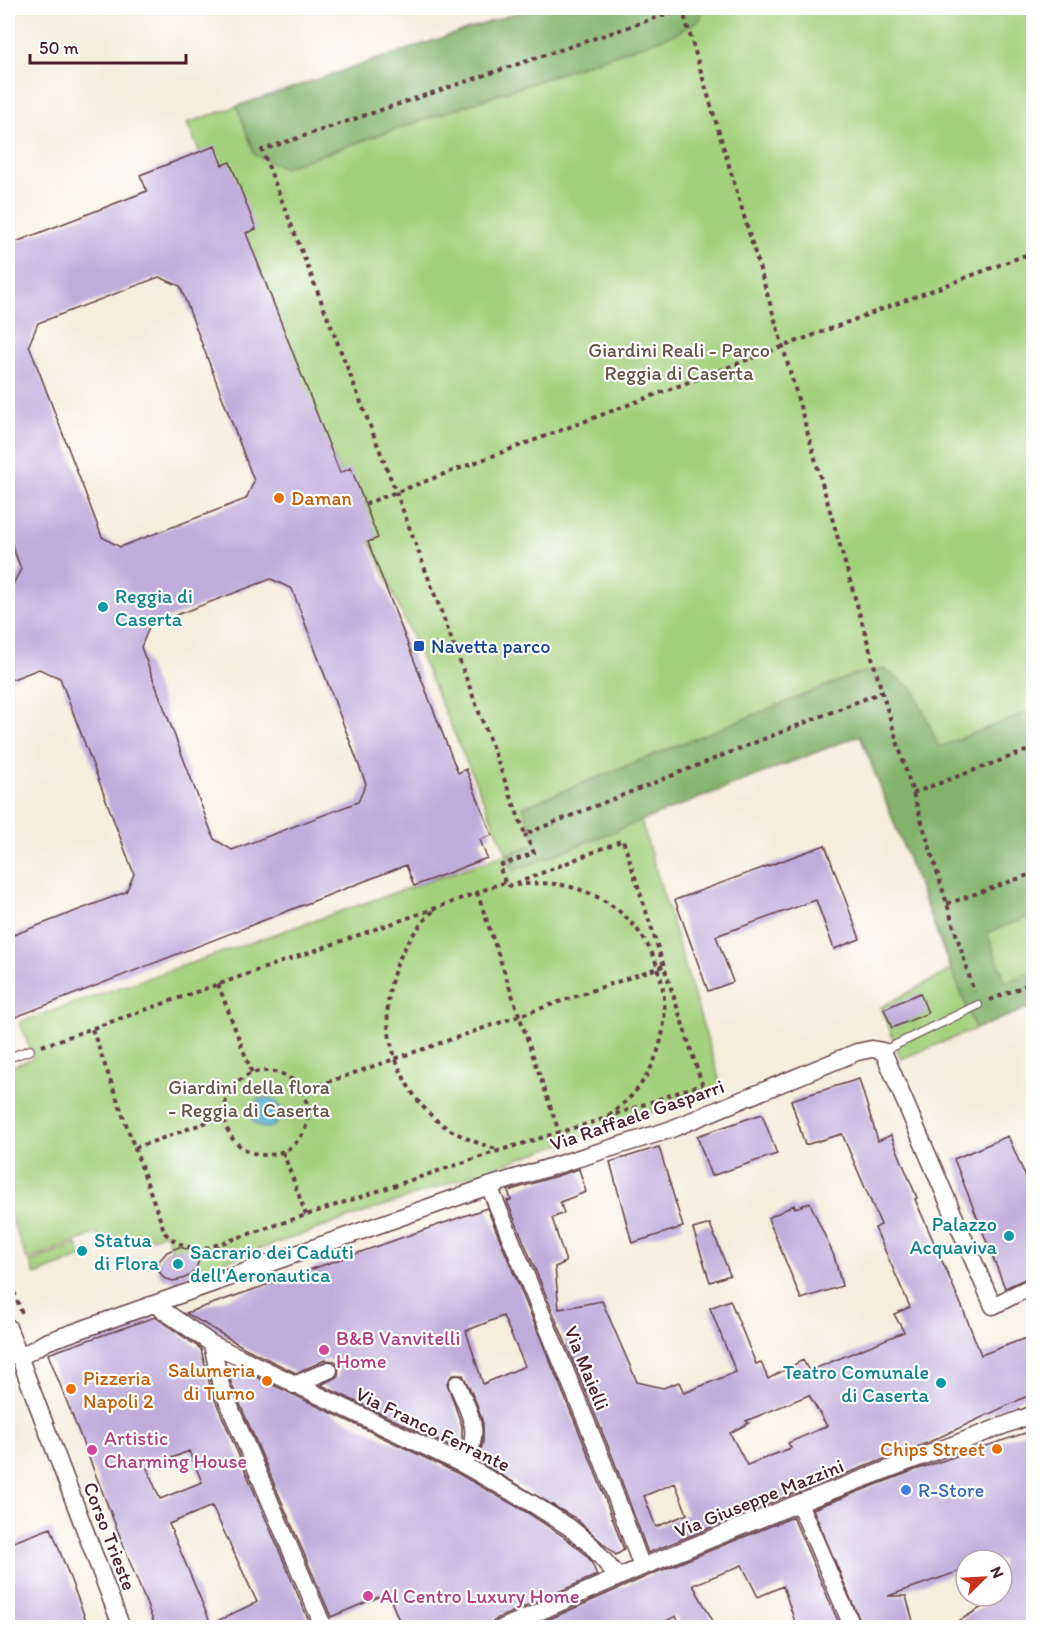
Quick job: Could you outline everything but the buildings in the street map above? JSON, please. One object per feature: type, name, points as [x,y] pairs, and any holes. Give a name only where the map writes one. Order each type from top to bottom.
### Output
[{"type":"street","name":"Via Raffaele Gasparri","points":[[19,1358],[46,1342],[489,1186],[669,1130],[857,1053],[872,1049],[883,1051]]},
{"type":"street","points":[[883,1051],[993,1306],[1034,1285]]},
{"type":"street","name":"Via Maielli","points":[[489,1186],[603,1462],[642,1567]]},
{"type":"street","name":"Via Franco Ferrante","points":[[154,1304],[212,1344],[464,1464],[569,1527],[590,1544],[618,1577]]},
{"type":"street","name":"Corso Trieste","points":[[8,1328],[123,1628]]},
{"type":"street","points":[[212,1344],[221,1386],[324,1628]]},
{"type":"street","points":[[294,1384],[328,1370]]},
{"type":"street","points":[[456,1384],[475,1428],[472,1450],[464,1464]]},
{"type":"street","name":"Via Giuseppe Mazzini","points":[[502,1628],[618,1577],[799,1503],[1034,1414]]},
{"type":"street","points":[[799,1503],[853,1628]]},
{"type":"lane","points":[[883,1051],[978,1005]]},
{"type":"lane","points":[[8,1058],[30,1050]]},
{"type":"path","points":[[600,1120],[615,1111],[634,1093],[650,1071],[660,1046],[665,1020],[665,993],[661,967],[645,940],[625,916],[599,898],[571,887],[540,883],[510,886],[505,882],[499,866],[534,853],[262,150],[682,8],[783,347],[882,692],[978,1005],[1034,982]]},
{"type":"path","points":[[365,504],[1034,252]]},
{"type":"path","points":[[525,834],[882,692]]},
{"type":"path","points":[[913,793],[1034,748]]},
{"type":"path","points":[[92,1029],[165,1233],[178,1244],[195,1249],[204,1249],[501,1150],[600,1120],[702,1084],[661,967],[623,840],[510,886]]},
{"type":"path","points":[[947,904],[1034,873]]},
{"type":"path","points":[[30,1050],[505,882]]},
{"type":"path","points":[[477,892],[559,1132]]},
{"type":"path","points":[[436,908],[409,940],[392,978],[388,998],[390,1040],[408,1086],[426,1109],[448,1128],[473,1142],[501,1150]]},
{"type":"path","points":[[302,1091],[661,967]]},
{"type":"path","points":[[218,984],[252,1073]]},
{"type":"path","points":[[267,1071],[281,1073],[293,1080],[302,1091],[307,1105],[308,1119],[295,1144],[283,1152],[270,1155],[256,1154],[244,1149],[227,1129],[224,1116],[225,1102],[231,1089],[240,1079],[252,1073],[267,1071]]},
{"type":"path","points":[[135,1148],[224,1116]]},
{"type":"path","points":[[283,1152],[306,1215]]},
{"type":"green space","name":"Giardini Reali - Parco Reggia di Caserta","points":[[532,8],[1033,8],[1033,1006],[901,1059],[881,1007],[951,970],[860,735],[641,821],[722,1088],[177,1280],[164,1278],[159,1270],[161,1258],[172,1249],[165,1233],[139,1243],[135,1235],[104,1248],[98,1233],[27,1260],[8,1209],[8,1068],[33,1058],[20,1022],[507,854],[187,123]]},
{"type":"green space","points":[[532,8],[703,8],[700,20],[675,34],[283,168],[255,155],[237,106]]},
{"type":"green space","points":[[884,669],[914,690],[939,747],[1033,710],[1033,915],[987,933],[1006,982],[1033,971],[1033,1006],[975,1029],[860,735],[513,871],[508,854],[536,843],[523,807],[856,674]]},
{"type":"green space","points":[[77,1244],[82,1257],[35,1275],[30,1262]]},
{"type":"water","points":[[266,1098],[277,1102],[281,1113],[277,1124],[266,1128],[255,1124],[251,1113],[255,1102]]},
{"type":"place","name":"Daman","points":[[279,498]]},
{"type":"place","name":"Reggia di Caserta","points":[[103,607]]},
{"type":"place","name":"Navetta parco","points":[[419,646]]},
{"type":"place","name":"Palazzo Acquaviva","points":[[1009,1236]]},
{"type":"place","name":"Statua di Flora","points":[[82,1251]]},
{"type":"place","name":"Sacrario dei Caduti dell'Aeronautica","points":[[178,1264]]},
{"type":"place","name":"B&B Vanvitelli Home","points":[[324,1350]]},
{"type":"place","name":"Salumeria di Turno","points":[[267,1381]]},
{"type":"place","name":"Teatro Comunale di Caserta","points":[[941,1383]]},
{"type":"place","name":"Pizzeria Napoli 2","points":[[71,1389]]},
{"type":"place","name":"Chips Street","points":[[997,1449]]},
{"type":"place","name":"Artistic Charming House","points":[[92,1450]]},
{"type":"place","name":"R-Store","points":[[906,1490]]},
{"type":"place","name":"Al Centro Luxury Home","points":[[368,1596]]},
{"type":"park label","name":"Giardini della flora - Reggia di Caserta","points":[[249,1098]]}]
